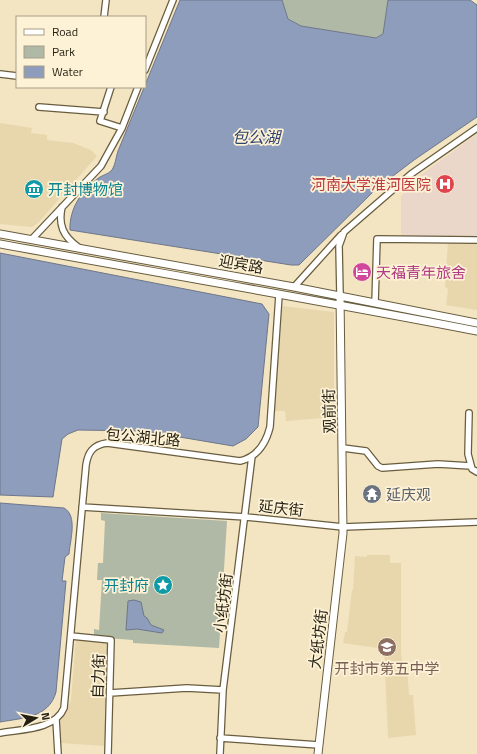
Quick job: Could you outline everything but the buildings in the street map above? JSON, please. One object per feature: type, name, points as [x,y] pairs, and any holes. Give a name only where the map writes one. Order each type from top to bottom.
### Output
[{"type":"main road","name":"迎宾路","points":[[0,234],[340,295],[477,323]]},
{"type":"main road","name":"迎宾路","points":[[0,244],[279,295],[340,304],[477,331]]},
{"type":"main road","name":"观前街","points":[[340,295],[343,527]]},
{"type":"main road","name":"大纸坊街","points":[[318,754],[343,527]]},
{"type":"street","points":[[104,16],[106,0]]},
{"type":"street","points":[[146,68],[173,0]]},
{"type":"street","points":[[0,74],[16,76]]},
{"type":"street","points":[[111,88],[100,121],[122,128]]},
{"type":"street","points":[[32,240],[62,206],[101,166],[122,128],[138,88]]},
{"type":"street","points":[[39,107],[104,112]]},
{"type":"street","points":[[294,287],[344,232],[411,174],[477,128]]},
{"type":"street","points":[[62,206],[60,219],[62,231],[68,240],[78,248]]},
{"type":"street","points":[[340,295],[339,246],[344,232]]},
{"type":"street","points":[[375,303],[377,239],[477,240]]},
{"type":"street","points":[[252,456],[263,445],[270,427],[279,295]]},
{"type":"street","points":[[469,414],[468,454],[471,466],[477,472]]},
{"type":"street","name":"包公湖北路","points":[[56,719],[62,713],[65,704],[87,458],[92,449],[100,444],[112,443],[240,461],[252,456]]},
{"type":"street","points":[[343,448],[366,451],[378,466],[382,468],[438,464],[471,466]]},
{"type":"street","name":"小纸坊街","points":[[220,754],[224,690],[246,517],[252,456]]},
{"type":"street","name":"延庆街","points":[[82,507],[246,517],[343,527],[477,522]]},
{"type":"street","name":"自力街","points":[[71,636],[111,639],[108,754]]},
{"type":"street","points":[[110,693],[187,688],[224,690]]},
{"type":"street","points":[[0,733],[44,726],[56,719],[58,754]]},
{"type":"street","points":[[220,738],[319,745]]},
{"type":"shaded area","name":"开封博物馆","points":[[0,123],[32,128],[31,133],[47,135],[47,140],[73,143],[91,150],[97,156],[38,223],[32,227],[0,224]]},
{"type":"shaded area","name":"河南大学淮河医院","points":[[477,134],[477,237],[401,236],[401,196],[413,186],[411,182]]},
{"type":"shaded area","points":[[448,242],[477,243],[477,310],[446,305],[448,289],[445,287]]},
{"type":"shaded area","points":[[282,306],[334,312],[334,417],[286,421],[285,411],[273,411]]},
{"type":"shaded area","name":"开封市第五中学","points":[[367,555],[390,555],[390,563],[401,563],[401,653],[402,661],[407,667],[409,695],[413,695],[416,735],[388,738],[384,649],[343,643],[345,632],[347,632],[353,590],[355,556],[367,557]]},
{"type":"shaded area","points":[[76,636],[109,638],[105,746],[60,743],[60,720],[65,714],[71,700]]},
{"type":"green space","points":[[282,0],[388,0],[383,34],[376,38],[301,26],[288,19]]},
{"type":"green space","name":"开封府","points":[[101,513],[227,521],[219,648],[133,643],[133,640],[94,637],[94,629],[99,630],[102,580],[97,580],[98,563],[103,563],[105,521],[101,520]]},
{"type":"water","name":"包公湖","points":[[180,0],[282,0],[288,19],[301,26],[376,38],[383,34],[388,0],[470,0],[477,5],[477,117],[414,160],[376,189],[299,265],[291,265],[70,230],[70,222],[74,207],[82,194],[88,187],[100,177],[110,172],[114,167],[118,151],[144,88],[146,88],[146,83]]},
{"type":"water","points":[[0,253],[262,304],[269,314],[258,427],[246,439],[233,446],[144,431],[78,430],[68,434],[62,439],[53,497],[0,495]]},
{"type":"water","points":[[0,503],[64,508],[71,517],[72,529],[69,554],[65,557],[62,581],[66,581],[56,692],[52,701],[41,712],[26,718],[0,722]]},
{"type":"water","points":[[134,600],[141,602],[144,616],[151,625],[164,630],[162,633],[137,629],[126,630],[128,601]]},
{"type":"place","name":"河南大学淮河医院","points":[[445,184]]},
{"type":"place","name":"开封博物馆","points":[[34,189]]},
{"type":"place","name":"天福青年旅舍","points":[[362,272]]},
{"type":"place","name":"延庆观","points":[[372,494]]},
{"type":"place","name":"开封府","points":[[163,585]]},
{"type":"place","name":"开封市第五中学","points":[[387,647]]}]
